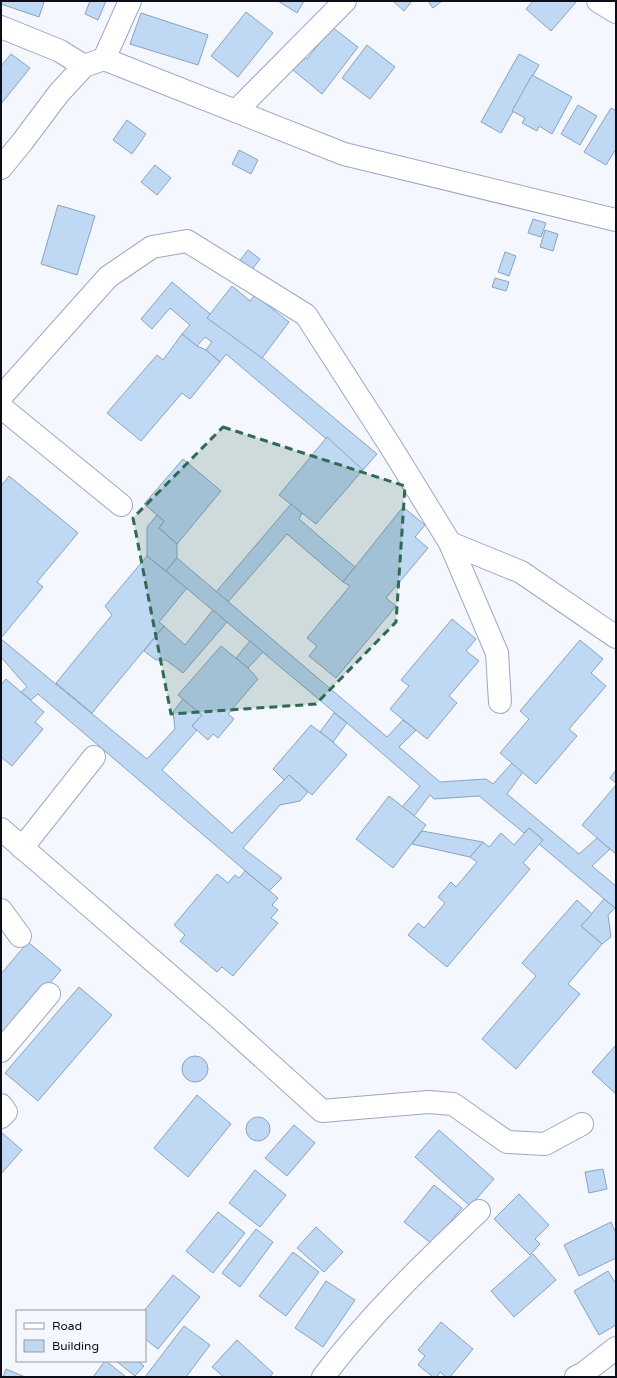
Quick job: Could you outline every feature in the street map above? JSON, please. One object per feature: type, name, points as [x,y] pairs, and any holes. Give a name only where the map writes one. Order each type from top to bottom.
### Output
[{"type":"street","points":[[104,59],[130,1]]},
{"type":"street","points":[[236,112],[345,1]]},
{"type":"street","points":[[598,1],[616,12]]},
{"type":"street","points":[[1,27],[60,51],[84,66]]},
{"type":"street","points":[[1,168],[59,93],[84,66],[104,59],[344,154],[616,220]]},
{"type":"street","points":[[1,397],[108,277],[152,247],[187,241],[306,315],[392,447],[450,543],[497,653],[500,702]]},
{"type":"street","points":[[1,407],[121,504]]},
{"type":"street","points":[[450,543],[521,572],[616,637]]},
{"type":"street","points":[[22,848],[94,757]]},
{"type":"street","points":[[1,829],[220,1019],[322,1111],[428,1102],[453,1104],[507,1142],[545,1144],[582,1124]]},
{"type":"street","points":[[1,910],[20,936]]},
{"type":"street","points":[[1,1051],[49,994]]},
{"type":"street","points":[[1,1105],[6,1112],[1,1117]]},
{"type":"street","points":[[323,1377],[346,1346],[414,1273],[479,1211]]},
{"type":"street","points":[[576,1377],[584,1373],[616,1348]]},
{"type":"highlighted area","points":[[223,427],[405,486],[396,622],[316,704],[171,714],[133,518]]},
{"type":"building","points":[[1,1],[44,2],[39,17],[1,4]]},
{"type":"building","points":[[90,1],[106,1],[98,20],[85,14]]},
{"type":"building","points":[[278,1],[304,1],[297,13]]},
{"type":"building","points":[[393,1],[412,1],[404,11]]},
{"type":"building","points":[[428,1],[442,1],[433,8]]},
{"type":"building","points":[[533,1],[577,1],[551,31],[526,9]]},
{"type":"building","points":[[246,12],[273,33],[238,77],[211,56]]},
{"type":"building","points":[[141,13],[208,35],[198,65],[130,44]]},
{"type":"building","points":[[332,27],[358,47],[322,94],[293,70],[304,56],[307,59]]},
{"type":"building","points":[[367,45],[395,67],[370,99],[342,78]]},
{"type":"building","points":[[11,54],[30,68],[1,104],[1,66]]},
{"type":"building","points":[[519,54],[539,65],[501,133],[481,122]]},
{"type":"building","points":[[532,75],[572,97],[552,134],[539,126],[537,131],[522,123],[525,118],[512,111]]},
{"type":"building","points":[[578,105],[597,116],[580,145],[561,134]]},
{"type":"building","points":[[611,108],[616,111],[616,149],[606,165],[584,152]]},
{"type":"building","points":[[127,120],[146,134],[132,154],[113,140]]},
{"type":"building","points":[[239,150],[258,160],[251,174],[232,164]]},
{"type":"building","points":[[155,165],[171,178],[157,195],[141,182]]},
{"type":"building","points":[[58,205],[95,216],[77,275],[41,264]]},
{"type":"building","points":[[533,219],[546,223],[541,237],[528,233]]},
{"type":"building","points":[[545,230],[558,234],[553,251],[540,247]]},
{"type":"building","points":[[248,250],[260,259],[250,272],[238,263]]},
{"type":"building","points":[[505,252],[516,256],[509,276],[498,272]]},
{"type":"building","points":[[495,278],[509,282],[506,291],[492,287]]},
{"type":"building","points":[[172,282],[377,454],[363,470],[226,354],[220,362],[206,350],[212,342],[205,337],[197,346],[182,334],[190,325],[170,308],[152,329],[141,319]]},
{"type":"building","points":[[232,286],[250,301],[255,295],[289,322],[262,358],[207,318]]},
{"type":"building","points":[[182,334],[197,346],[206,350],[220,362],[190,399],[182,393],[141,441],[107,413],[157,355],[163,360]]},
{"type":"building","points":[[327,437],[363,470],[316,524],[279,495]]},
{"type":"building","points":[[183,459],[221,491],[177,544],[159,528],[164,521],[144,504]]},
{"type":"building","points":[[9,476],[78,533],[37,582],[43,587],[1,638],[1,486]]},
{"type":"building","points":[[291,504],[302,513],[299,519],[355,567],[343,582],[287,534],[228,602],[216,592]]},
{"type":"building","points":[[403,507],[425,525],[415,537],[428,548],[386,598],[396,606],[336,678],[309,656],[317,646],[307,638],[350,586],[343,582]]},
{"type":"building","points":[[157,515],[164,521],[159,528],[177,544],[177,558],[166,571],[147,556],[147,527]]},
{"type":"building","points":[[147,556],[187,588],[159,622],[164,626],[92,713],[56,683],[112,615],[105,606]]},
{"type":"building","points":[[177,558],[387,737],[403,720],[416,730],[399,747],[440,782],[486,779],[493,784],[512,763],[523,772],[507,794],[579,854],[597,838],[610,849],[592,866],[616,886],[616,909],[539,844],[543,840],[529,828],[524,833],[479,796],[434,799],[430,795],[414,816],[402,807],[420,786],[166,571]]},
{"type":"building","points":[[213,610],[227,622],[183,673],[166,660],[156,660],[144,651],[164,626],[185,645]]},
{"type":"building","points":[[452,619],[476,639],[466,651],[479,661],[449,696],[457,703],[427,739],[390,709],[409,686],[401,680]]},
{"type":"building","points":[[1,639],[147,759],[175,729],[173,712],[183,699],[202,715],[192,726],[197,730],[162,770],[232,833],[289,775],[308,792],[300,801],[280,805],[243,848],[282,878],[269,891],[38,694],[31,700],[21,692],[27,687],[1,657]]},
{"type":"building","points":[[580,640],[603,659],[591,673],[606,686],[569,729],[577,736],[536,784],[500,753],[529,719],[520,711]]},
{"type":"building","points":[[250,641],[263,652],[248,668],[236,658]]},
{"type":"building","points":[[221,646],[248,668],[258,679],[228,714],[234,719],[218,738],[213,734],[208,740],[192,726],[202,715],[178,695]]},
{"type":"building","points":[[6,679],[44,712],[35,722],[43,729],[12,766],[1,757],[1,685]]},
{"type":"building","points":[[334,713],[347,723],[333,742],[320,732]]},
{"type":"building","points":[[311,725],[347,755],[312,795],[289,775],[284,780],[273,769]]},
{"type":"building","points":[[616,770],[616,783],[610,778]]},
{"type":"building","points":[[616,785],[616,854],[582,825]]},
{"type":"building","points":[[389,796],[426,825],[393,868],[356,839]]},
{"type":"building","points":[[529,828],[543,840],[523,863],[530,869],[447,967],[408,935],[418,923],[424,928],[445,903],[438,897],[451,882],[456,887],[477,862],[470,857],[483,842],[489,847],[501,833],[514,845]]},
{"type":"building","points":[[422,831],[483,842],[470,857],[412,844]]},
{"type":"building","points":[[245,871],[278,898],[272,905],[278,910],[271,918],[278,923],[233,976],[222,967],[217,972],[180,941],[185,935],[174,925],[217,874],[228,883],[235,875],[239,878]]},
{"type":"building","points":[[604,899],[615,908],[608,915],[611,937],[602,944],[581,926]]},
{"type":"building","points":[[577,900],[592,914],[581,926],[602,944],[568,984],[580,994],[516,1069],[482,1039],[536,976],[522,963]]},
{"type":"building","points":[[28,942],[61,970],[1,1041],[1,974]]},
{"type":"building","points":[[79,987],[112,1015],[38,1101],[5,1073]]},
{"type":"building","points":[[616,1045],[616,1094],[592,1072]]},
{"type":"building","points":[[195,1056],[204,1060],[208,1069],[204,1078],[195,1082],[186,1078],[182,1069],[186,1060]]},
{"type":"building","points":[[197,1095],[231,1124],[188,1177],[154,1148]]},
{"type":"building","points":[[258,1117],[267,1120],[270,1129],[267,1138],[258,1141],[249,1138],[246,1129],[249,1120]]},
{"type":"building","points":[[294,1125],[315,1143],[287,1176],[265,1158]]},
{"type":"building","points":[[439,1130],[494,1179],[470,1206],[415,1157]]},
{"type":"building","points":[[2,1133],[22,1150],[1,1174],[1,1135]]},
{"type":"building","points":[[603,1169],[607,1189],[589,1193],[585,1172]]},
{"type":"building","points":[[255,1170],[286,1195],[260,1227],[229,1203]]},
{"type":"building","points":[[434,1185],[462,1208],[432,1244],[404,1222]]},
{"type":"building","points":[[519,1194],[549,1225],[535,1239],[540,1244],[530,1255],[494,1219]]},
{"type":"building","points":[[218,1212],[245,1233],[213,1273],[186,1251]]},
{"type":"building","points":[[611,1222],[616,1233],[616,1258],[579,1276],[564,1245]]},
{"type":"building","points":[[316,1227],[343,1252],[324,1272],[297,1248]]},
{"type":"building","points":[[256,1229],[273,1242],[240,1287],[222,1273]]},
{"type":"building","points":[[293,1252],[319,1272],[286,1316],[259,1296]]},
{"type":"building","points":[[533,1254],[556,1280],[514,1317],[491,1291]]},
{"type":"building","points":[[608,1271],[616,1284],[616,1325],[599,1335],[574,1291]]},
{"type":"building","points":[[173,1275],[200,1297],[158,1349],[146,1340],[145,1310]]},
{"type":"building","points":[[326,1281],[355,1300],[323,1347],[295,1328]]},
{"type":"building","points":[[441,1322],[473,1349],[450,1377],[446,1377],[440,1372],[437,1377],[433,1377],[418,1365],[425,1356],[418,1350]]},
{"type":"building","points":[[184,1326],[210,1345],[186,1377],[145,1377]]},
{"type":"building","points":[[237,1340],[273,1373],[270,1377],[224,1377],[212,1367]]},
{"type":"building","points":[[104,1362],[107,1362],[126,1377],[93,1377]]},
{"type":"building","points":[[117,1362],[139,1362],[144,1366],[135,1376]]},
{"type":"building","points":[[6,1369],[25,1377],[3,1377]]}]
